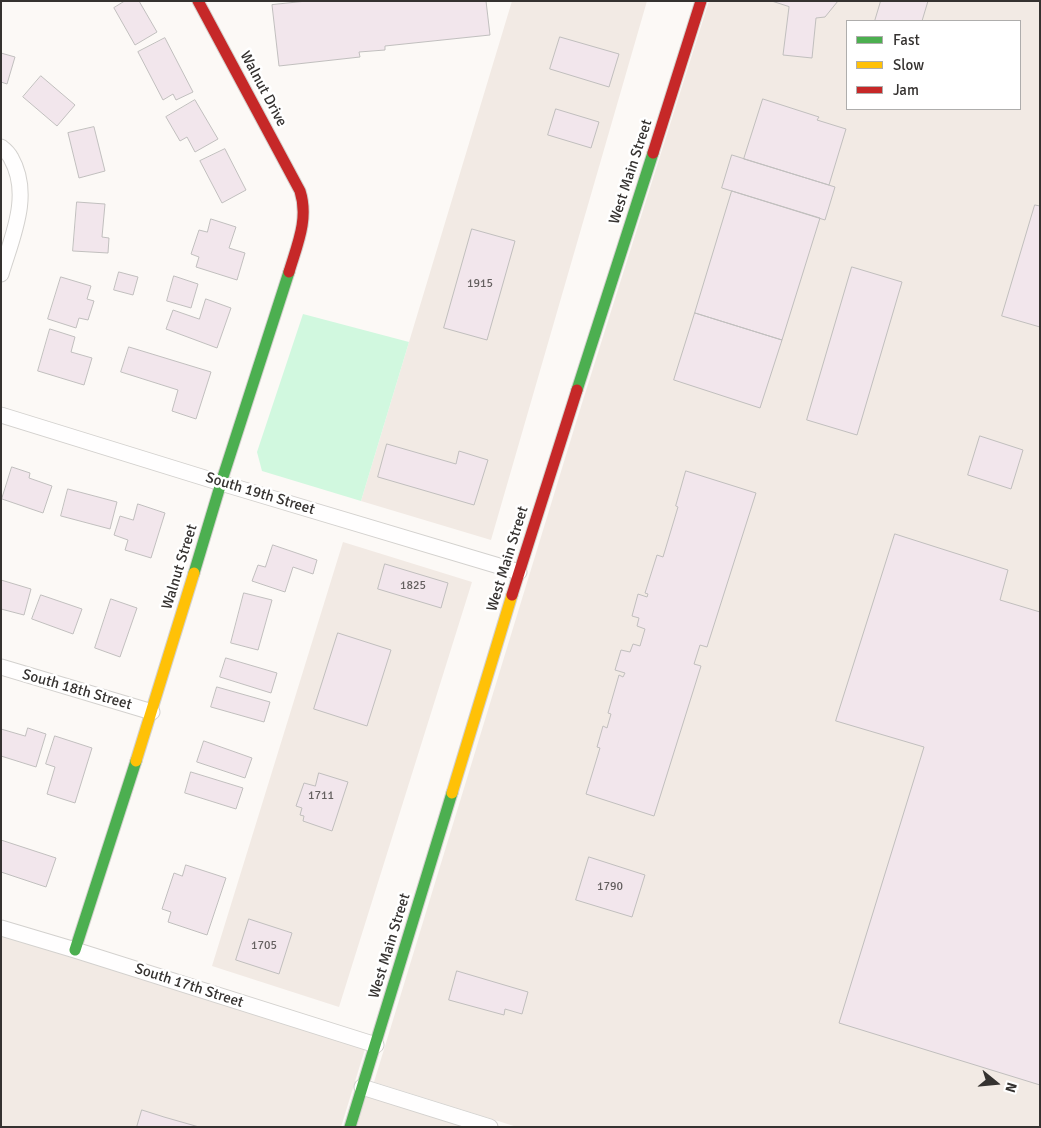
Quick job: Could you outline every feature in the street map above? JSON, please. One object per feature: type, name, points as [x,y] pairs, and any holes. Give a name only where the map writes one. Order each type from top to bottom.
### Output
[{"type":"main road","name":"Walnut Drive","points":[[198,1],[300,191]]},
{"type":"main road","name":"West Main Street","points":[[350,1127],[519,572],[701,1]]},
{"type":"main road","name":"Walnut Street","points":[[75,950],[152,712],[220,483],[300,236],[304,218],[303,199],[300,191]]},
{"type":"street","points":[[1,147],[10,157],[18,174],[21,195],[19,214],[1,274]]},
{"type":"street","name":"South 19th Street","points":[[1,415],[220,483],[519,572]]},
{"type":"street","name":"South 18th Street","points":[[1,667],[152,712]]},
{"type":"street","name":"South 17th Street","points":[[1,928],[376,1045]]},
{"type":"street","points":[[362,1087],[490,1127]]},
{"type":"shaded area","points":[[512,1],[647,1],[491,540],[361,501]]},
{"type":"shaded area","points":[[709,1],[1040,1],[1040,1127],[517,1127],[374,1082],[578,416]]},
{"type":"shaded area","points":[[343,542],[472,582],[339,1007],[212,966]]},
{"type":"shaded area","points":[[1,935],[365,1049],[341,1127],[1,1127]]},
{"type":"shaded area","points":[[367,1093],[473,1127],[356,1127]]},
{"type":"green space","points":[[303,314],[409,342],[361,501],[262,471],[257,452]]},
{"type":"building","points":[[125,1],[139,1],[157,32],[135,45],[114,8]]},
{"type":"building","points":[[307,1],[486,1],[490,35],[385,46],[385,50],[359,52],[360,57],[279,66],[272,5]]},
{"type":"building","points":[[772,1],[838,1],[825,17],[816,18],[812,58],[783,55],[789,7]]},
{"type":"building","points":[[881,1],[928,1],[922,20],[875,20]]},
{"type":"building","points":[[560,37],[619,54],[609,87],[550,69]]},
{"type":"building","points":[[165,38],[193,92],[176,100],[173,94],[163,100],[138,52]]},
{"type":"building","points":[[1,53],[15,57],[7,84],[1,82]]},
{"type":"building","points":[[41,76],[75,105],[57,126],[23,97]]},
{"type":"building","points":[[763,99],[819,117],[817,120],[846,129],[829,185],[744,159]]},
{"type":"building","points":[[195,100],[218,139],[195,152],[187,137],[180,141],[166,117]]},
{"type":"building","points":[[556,109],[599,122],[591,148],[548,135]]},
{"type":"building","points":[[94,127],[105,171],[79,178],[68,133]]},
{"type":"building","points":[[225,149],[246,190],[222,203],[200,161]]},
{"type":"building","points":[[732,155],[835,187],[825,220],[722,188]]},
{"type":"building","points":[[732,191],[820,218],[782,340],[695,313]]},
{"type":"building","points":[[77,202],[105,204],[102,237],[109,238],[108,253],[73,251]]},
{"type":"building","points":[[1035,205],[1040,206],[1040,327],[1002,316]]},
{"type":"building","points":[[211,219],[236,227],[229,248],[245,253],[237,280],[196,267],[199,257],[191,254],[199,230],[207,232]]},
{"type":"building","points":[[472,229],[515,241],[487,340],[444,328]]},
{"type":"building","points":[[852,267],[902,282],[857,435],[807,420]]},
{"type":"building","points":[[119,272],[138,277],[133,295],[114,290]]},
{"type":"building","points":[[174,276],[198,284],[191,308],[167,301]]},
{"type":"building","points":[[61,277],[91,286],[87,299],[94,301],[88,320],[79,318],[76,328],[48,319]]},
{"type":"building","points":[[206,299],[231,308],[217,348],[166,329],[173,310],[199,319]]},
{"type":"building","points":[[695,313],[782,340],[760,408],[674,380]]},
{"type":"building","points":[[50,329],[75,337],[71,352],[92,358],[84,385],[38,371]]},
{"type":"building","points":[[129,347],[211,372],[196,419],[172,411],[178,390],[121,372]]},
{"type":"building","points":[[980,436],[1023,450],[1011,489],[968,475]]},
{"type":"building","points":[[387,444],[456,464],[459,451],[488,460],[474,505],[378,477]]},
{"type":"building","points":[[12,467],[30,473],[29,478],[52,486],[43,513],[2,499]]},
{"type":"building","points":[[686,471],[756,493],[707,647],[700,645],[694,664],[701,666],[654,816],[586,794],[600,748],[597,747],[603,726],[607,728],[611,714],[608,713],[619,675],[623,677],[625,673],[615,670],[621,650],[630,652],[633,644],[640,646],[645,629],[637,626],[639,618],[632,616],[638,594],[647,597],[648,594],[645,593],[657,555],[663,557],[678,507],[676,506]]},
{"type":"building","points":[[68,489],[117,502],[110,529],[61,516]]},
{"type":"building","points":[[138,504],[165,513],[151,558],[125,550],[128,540],[114,535],[120,516],[133,520]]},
{"type":"building","points":[[895,534],[1008,570],[1000,600],[1040,612],[1040,1085],[839,1023],[924,747],[836,721]]},
{"type":"building","points":[[273,545],[317,560],[313,574],[293,567],[285,592],[252,581],[258,565],[265,567]]},
{"type":"building","points":[[385,564],[448,583],[441,608],[378,589]]},
{"type":"building","points":[[1,580],[31,589],[24,615],[1,609]]},
{"type":"building","points":[[244,593],[272,600],[258,650],[231,643]]},
{"type":"building","points":[[41,595],[82,609],[73,634],[32,619]]},
{"type":"building","points":[[111,599],[137,608],[120,657],[95,648]]},
{"type":"building","points":[[338,633],[391,650],[367,726],[314,709]]},
{"type":"building","points":[[226,658],[277,673],[271,693],[220,677]]},
{"type":"building","points":[[217,687],[270,702],[264,722],[211,707]]},
{"type":"building","points":[[28,728],[46,734],[36,767],[1,756],[1,729],[25,736]]},
{"type":"building","points":[[55,736],[92,748],[75,803],[47,794],[55,767],[46,764]]},
{"type":"building","points":[[204,741],[252,758],[245,778],[197,762]]},
{"type":"building","points":[[191,772],[243,788],[236,809],[185,793]]},
{"type":"building","points":[[319,773],[348,782],[332,831],[303,821],[304,816],[300,815],[302,808],[296,806],[304,783],[315,786]]},
{"type":"building","points":[[1,840],[56,858],[46,887],[1,872]]},
{"type":"building","points":[[589,857],[645,875],[632,917],[576,900]]},
{"type":"building","points":[[186,865],[226,878],[207,935],[168,922],[171,912],[162,909],[174,873],[182,876]]},
{"type":"building","points":[[249,919],[292,933],[279,974],[236,960]]},
{"type":"building","points":[[457,971],[528,992],[522,1014],[505,1009],[504,1015],[449,1000]]},
{"type":"building","points":[[142,1110],[164,1117],[199,1127],[137,1127]]},
{"type":"traffic: fast","points":[[577,390],[653,153]]},
{"type":"traffic: fast","points":[[194,573],[289,272]]},
{"type":"traffic: fast","points":[[75,950],[136,761]]},
{"type":"traffic: fast","points":[[350,1127],[452,793]]},
{"type":"traffic: slow","points":[[136,761],[194,573]]},
{"type":"traffic: slow","points":[[452,793],[512,595]]},
{"type":"traffic: jam","points":[[198,1],[300,191],[303,222],[289,272]]},
{"type":"traffic: jam","points":[[653,153],[701,1]]},
{"type":"traffic: jam","points":[[512,595],[577,390]]}]
